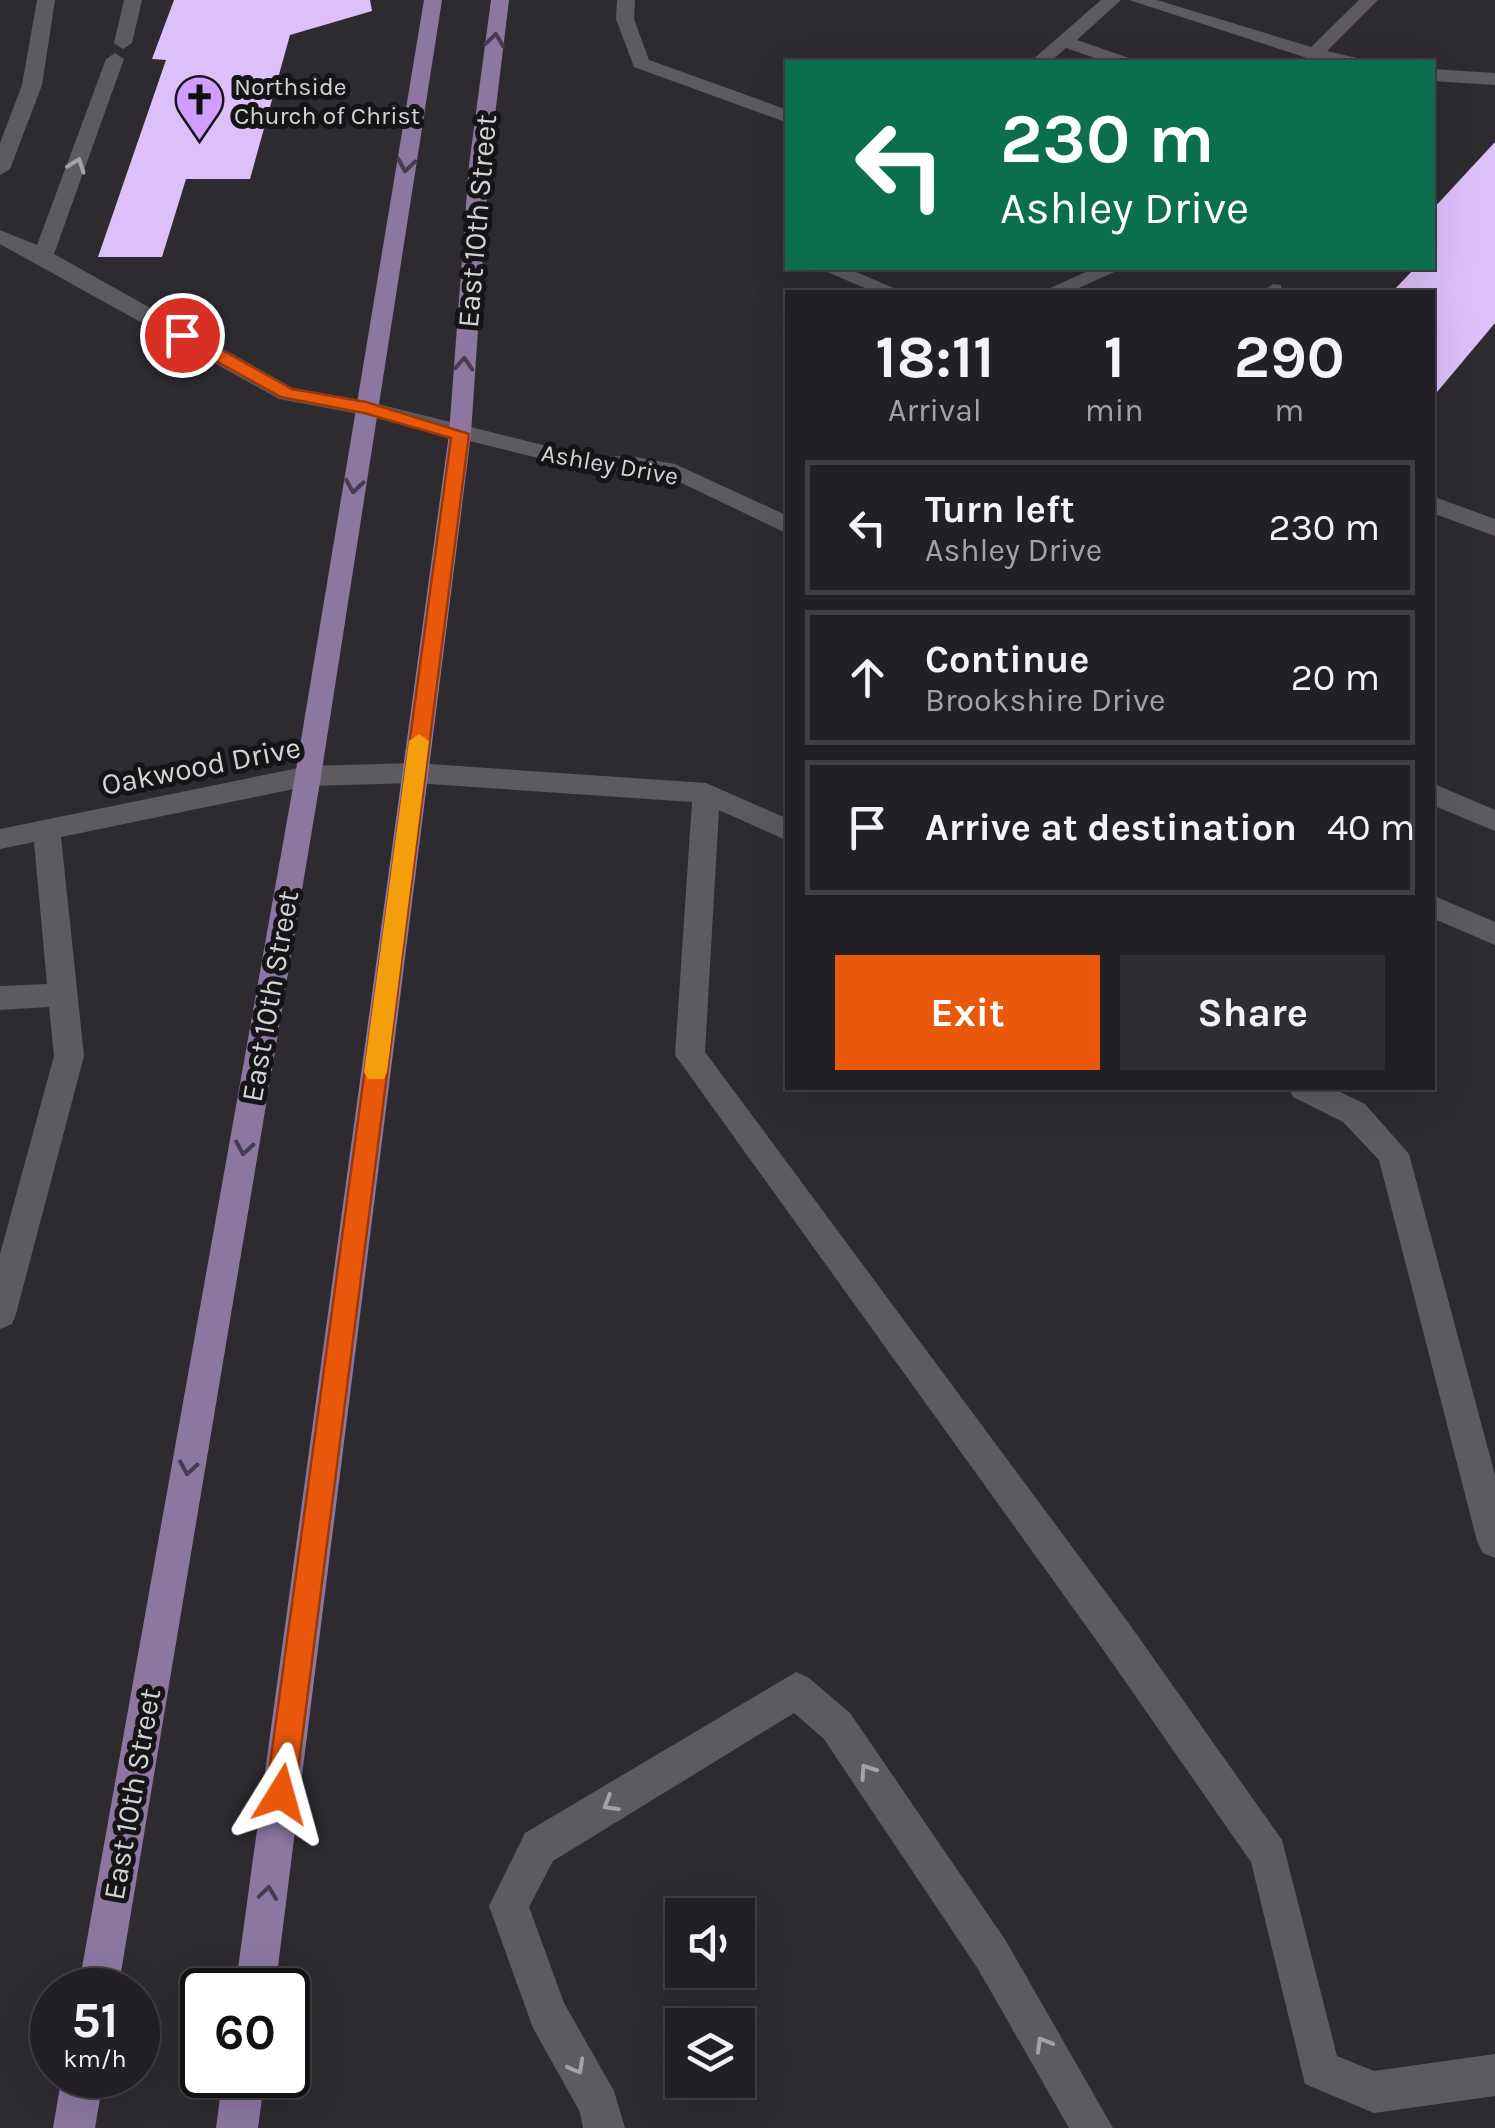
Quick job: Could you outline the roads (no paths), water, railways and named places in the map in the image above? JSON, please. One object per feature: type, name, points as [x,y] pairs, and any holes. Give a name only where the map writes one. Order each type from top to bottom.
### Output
[{"type":"main road","name":"East 10th Street","points":[[102,1968],[308,776],[432,0]]},
{"type":"main road","name":"East 10th Street","points":[[258,1968],[460,434],[479,164],[500,0]]},
{"type":"main road","points":[[74,2128],[79,2098]]},
{"type":"main road","points":[[237,2128],[241,2098]]},
{"type":"street","points":[[0,169],[32,85],[46,0]]},
{"type":"street","points":[[43,256],[119,51],[133,0]]},
{"type":"street","points":[[626,0],[625,19],[641,63],[785,116]]},
{"type":"street","points":[[1042,60],[1112,0]]},
{"type":"street","points":[[1138,0],[1341,60]]},
{"type":"street","points":[[1314,54],[1369,0]]},
{"type":"street","points":[[1066,42],[1116,60]]},
{"type":"street","points":[[1435,75],[1495,79]]},
{"type":"street","name":"Ashley Drive","points":[[0,236],[43,256],[287,394],[366,408],[591,464],[630,463],[675,471],[785,525]]},
{"type":"street","points":[[834,270],[887,290]]},
{"type":"street","points":[[1057,290],[1107,270]]},
{"type":"street","points":[[1435,505],[1495,528]]},
{"type":"street","name":"Oakwood Drive","points":[[0,838],[308,776],[415,773],[706,793]]},
{"type":"street","points":[[785,830],[706,793],[690,1055],[1117,1638],[1268,1854],[1320,2069],[1374,2092],[1495,2075]]},
{"type":"street","points":[[1435,794],[1495,822]]},
{"type":"street","points":[[0,1314],[69,1056],[46,829]]},
{"type":"street","points":[[1435,907],[1495,934]]},
{"type":"street","points":[[0,998],[62,995]]},
{"type":"street","points":[[1308,1090],[1354,1113],[1394,1154],[1495,1540]]},
{"type":"street","points":[[604,2128],[599,2106],[546,2014],[509,1906],[539,1847],[796,1691],[837,1726],[992,1955],[1092,2128]]},
{"type":"place","name":"Northside Church of Christ","points":[[199,142]]}]
